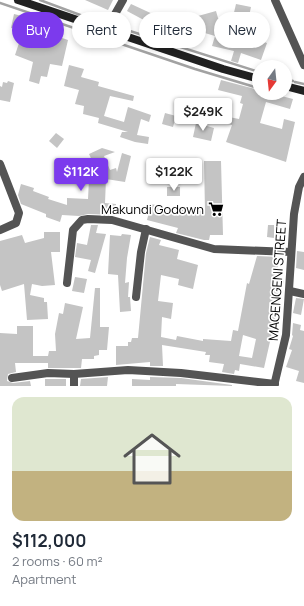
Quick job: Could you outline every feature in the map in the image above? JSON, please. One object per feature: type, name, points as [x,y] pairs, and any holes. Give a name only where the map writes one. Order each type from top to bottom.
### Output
[{"type":"main road","points":[[18,0],[72,18]]},
{"type":"main road","points":[[131,38],[252,77]]},
{"type":"main road","points":[[292,88],[304,91]]},
{"type":"street","points":[[116,12],[123,0]]},
{"type":"street","points":[[274,0],[304,65]]},
{"type":"street","points":[[0,164],[19,213],[16,223],[0,230]]},
{"type":"street","name":"MAGENGENI STREET","points":[[274,385],[284,346],[290,291],[291,252],[296,199],[301,180],[304,177]]},
{"type":"street","points":[[67,283],[73,230],[82,220],[112,220],[214,249],[291,252]]},
{"type":"street","points":[[136,297],[141,252],[146,229]]},
{"type":"street","points":[[290,291],[304,294]]},
{"type":"street","points":[[12,378],[48,373],[74,374],[128,370],[157,370],[274,385]]},
{"type":"street","points":[[74,374],[74,386]]},
{"type":"building","points":[[85,0],[113,0],[108,10]]},
{"type":"building","points":[[131,4],[148,12],[139,12],[139,17],[127,11]]},
{"type":"building","points":[[236,4],[251,7],[250,12],[234,12]]},
{"type":"building","points":[[216,11],[214,12],[214,36],[206,33],[206,14]]},
{"type":"building","points":[[64,39],[68,40],[62,66],[50,64],[47,77],[41,76],[39,84],[29,81],[33,62],[15,55],[17,48],[64,48]]},
{"type":"building","points":[[221,48],[265,48],[261,60],[241,53],[238,63],[231,61],[234,51]]},
{"type":"building","points":[[69,65],[84,69],[81,77],[99,82],[98,86],[134,96],[133,101],[110,96],[104,116],[124,122],[128,107],[151,115],[149,122],[141,119],[137,135],[149,137],[148,144],[135,142],[120,137],[122,132],[128,132],[98,123],[99,118],[83,114],[84,106],[75,104],[79,90],[64,86]]},
{"type":"building","points":[[221,80],[252,88],[252,100],[293,99],[290,109],[266,102],[260,123],[282,129],[284,119],[295,122],[286,162],[226,142],[232,125],[227,124],[229,117],[239,119],[243,104],[240,103],[242,96],[218,90]]},
{"type":"building","points":[[8,81],[14,83],[10,102],[0,100],[0,86],[2,87],[3,82],[7,83]]},
{"type":"building","points":[[165,113],[176,116],[173,127],[162,124]]},
{"type":"building","points":[[196,123],[214,128],[211,141],[193,137]]},
{"type":"building","points":[[56,133],[64,139],[57,148],[49,141]]},
{"type":"building","points":[[102,148],[115,152],[104,156],[110,170],[116,168],[117,172],[122,153],[131,156],[125,182],[106,179],[105,203],[116,204],[115,215],[62,215],[60,222],[46,217],[46,214],[21,204],[18,195],[21,184],[34,188],[33,191],[49,197],[48,199],[67,205],[67,198],[88,199],[89,179],[101,180],[89,154]]},
{"type":"building","points":[[204,161],[221,161],[223,235],[210,235],[209,240],[204,240],[176,233],[178,228],[147,220],[151,204],[160,206],[159,210],[176,214],[176,206],[185,207],[185,209],[205,211]]},
{"type":"building","points":[[167,187],[180,187],[180,196],[167,196]]},
{"type":"building","points":[[91,225],[98,225],[96,233],[106,234],[95,273],[88,271],[91,260],[75,257],[77,243],[87,245]]},
{"type":"building","points":[[268,225],[274,225],[274,238],[267,237]]},
{"type":"building","points":[[44,232],[60,232],[60,252],[51,252],[55,285],[42,286],[32,284],[30,295],[44,298],[44,302],[47,302],[48,319],[27,320],[24,284],[2,291],[0,285],[0,241],[22,235],[25,243],[44,238]]},
{"type":"building","points":[[122,234],[131,235],[125,283],[129,282],[128,297],[130,297],[131,311],[120,312],[118,275],[108,274],[110,235],[121,236]]},
{"type":"building","points":[[150,237],[161,240],[159,245],[179,250],[177,259],[198,265],[193,289],[178,285],[179,279],[161,275],[158,301],[173,303],[171,319],[162,317],[161,337],[176,340],[177,336],[203,341],[203,339],[231,341],[233,330],[238,331],[247,283],[249,284],[257,256],[280,257],[275,279],[284,280],[264,368],[240,364],[239,371],[235,370],[234,374],[222,372],[224,364],[209,362],[210,355],[205,355],[206,352],[162,345],[163,366],[150,366],[150,362],[116,365],[116,346],[128,346],[128,342],[131,342],[132,338],[138,338],[146,253]],"holes":[[[243,335],[256,339],[252,358],[239,356]]]},
{"type":"building","points":[[297,251],[304,252],[304,270],[296,268]]},
{"type":"building","points":[[75,277],[87,279],[84,293],[72,291]]},
{"type":"building","points":[[95,288],[100,288],[100,327],[109,327],[107,350],[99,350],[99,355],[94,356],[94,359],[82,359],[81,368],[48,368],[48,363],[15,363],[16,372],[8,374],[7,381],[13,383],[30,381],[31,386],[0,386],[0,333],[17,334],[17,326],[33,326],[33,356],[48,356],[49,351],[56,351],[55,334],[59,313],[63,314],[65,303],[83,307],[76,339],[90,338]]},
{"type":"building","points":[[296,298],[304,299],[301,315],[293,313]]},
{"type":"building","points":[[293,323],[301,325],[300,330],[304,331],[304,383],[296,381],[299,371],[286,367],[292,350],[289,349],[293,336]]},
{"type":"building","points":[[108,377],[107,386],[80,386],[81,379]]},
{"type":"building","points":[[150,377],[181,378],[232,386],[176,384],[176,386],[132,386],[132,379],[150,380]]},
{"type":"building","points":[[45,379],[66,379],[66,386],[45,386]]},
{"type":"waterway","points":[[40,0],[72,12]]},
{"type":"waterway","points":[[0,3],[195,69],[252,86]]},
{"type":"waterway","points":[[131,31],[252,70]]},
{"type":"waterway","points":[[295,82],[304,84]]},
{"type":"place","name":"Makundi Godown","points":[[216,209]]}]
